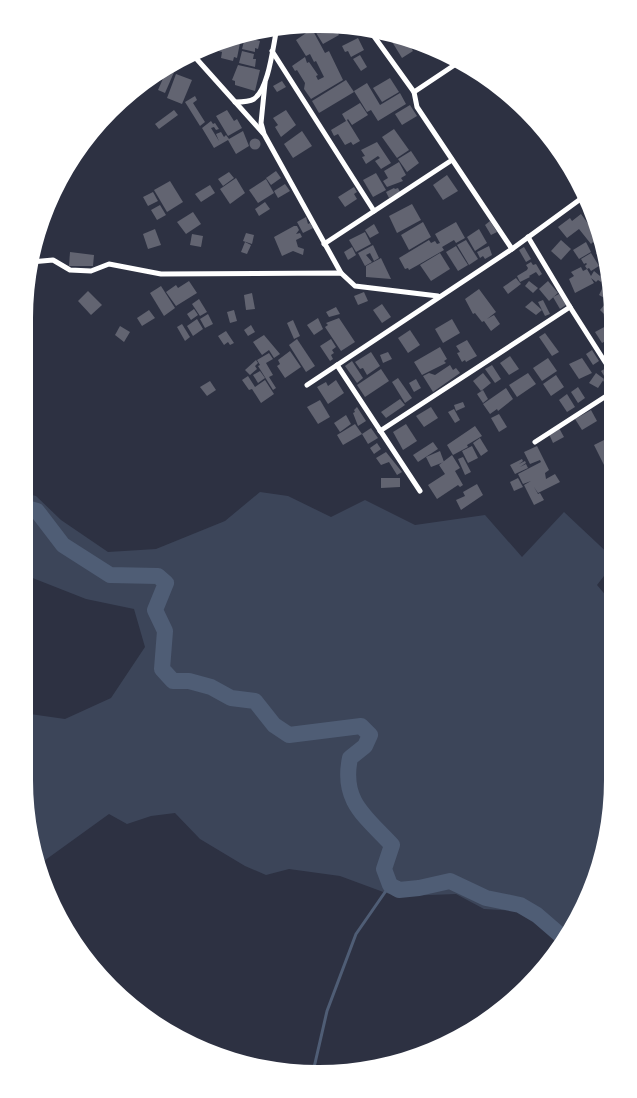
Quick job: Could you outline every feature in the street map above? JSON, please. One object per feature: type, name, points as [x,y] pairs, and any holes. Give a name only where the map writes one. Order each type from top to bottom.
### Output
[{"type":"street","points":[[264,134],[261,123],[265,83],[275,36]]},
{"type":"street","points":[[375,38],[414,92],[417,106],[512,249]]},
{"type":"street","points":[[272,51],[374,211]]},
{"type":"street","points":[[197,60],[264,134],[341,273],[355,286],[438,296]]},
{"type":"street","points":[[414,92],[453,66]]},
{"type":"street","points":[[236,102],[253,99],[265,83]]},
{"type":"street","points":[[324,244],[452,160]]},
{"type":"street","points":[[307,385],[512,249],[578,200]]},
{"type":"street","points":[[528,237],[604,360]]},
{"type":"street","points":[[38,262],[53,261],[70,270],[91,271],[109,264],[160,274],[341,273]]},
{"type":"street","points":[[380,431],[570,307]]},
{"type":"street","points":[[337,365],[420,491]]},
{"type":"street","points":[[535,442],[604,398]]},
{"type":"shaded area","points":[[260,492],[288,496],[331,517],[365,500],[415,525],[485,515],[522,557],[564,512],[604,550],[604,576],[597,585],[604,593],[602,817],[589,871],[575,906],[555,939],[531,916],[517,911],[484,909],[456,894],[403,896],[386,893],[340,876],[289,869],[266,875],[245,866],[200,839],[175,813],[151,816],[127,824],[109,814],[45,860],[35,817],[33,714],[65,719],[111,698],[145,647],[134,609],[86,599],[33,578],[33,495],[61,520],[108,552],[156,549],[225,521]]},
{"type":"building","points":[[314,33],[325,53],[329,51],[343,80],[311,99],[304,89],[305,83],[292,66],[305,57],[307,63],[309,62],[318,75],[316,76],[318,80],[324,77],[316,61],[314,62],[310,54],[306,56],[296,40],[305,34]]},
{"type":"building","points":[[316,33],[338,34],[339,35],[323,44]]},
{"type":"building","points":[[358,38],[364,50],[351,57],[342,46]]},
{"type":"building","points":[[260,41],[255,52],[242,49],[243,43]]},
{"type":"building","points":[[393,43],[412,49],[413,51],[402,58]]},
{"type":"building","points":[[240,44],[237,58],[234,57],[233,61],[221,58],[222,52],[219,51]]},
{"type":"building","points":[[242,51],[254,54],[255,67],[239,63]]},
{"type":"building","points":[[360,55],[367,67],[361,71],[353,59]]},
{"type":"building","points":[[238,65],[260,70],[255,91],[235,85],[235,81],[232,80]]},
{"type":"building","points":[[174,72],[165,93],[158,90],[163,79]]},
{"type":"building","points":[[176,74],[192,80],[182,104],[167,98]]},
{"type":"building","points":[[390,78],[399,92],[382,102],[373,88]]},
{"type":"building","points":[[346,80],[354,92],[319,113],[312,101]]},
{"type":"building","points":[[282,81],[286,87],[277,92],[273,86]]},
{"type":"building","points":[[367,83],[380,105],[400,93],[406,104],[378,121],[371,110],[367,112],[354,91]]},
{"type":"building","points":[[195,96],[197,100],[193,103],[205,122],[200,126],[185,102]]},
{"type":"building","points":[[360,103],[368,115],[352,125],[347,120],[360,141],[353,145],[351,142],[345,145],[338,134],[334,136],[331,130],[346,121],[342,114]]},
{"type":"building","points":[[410,105],[417,116],[402,125],[395,114]]},
{"type":"building","points":[[174,110],[178,115],[159,129],[155,124]]},
{"type":"building","points":[[227,110],[234,121],[237,119],[242,128],[228,136],[216,116]]},
{"type":"building","points":[[286,110],[296,125],[281,137],[275,127],[278,125],[273,118]]},
{"type":"building","points":[[211,121],[219,129],[211,128],[219,141],[216,134],[221,132],[229,139],[243,131],[249,146],[236,154],[228,140],[214,148],[202,128]]},
{"type":"building","points":[[394,129],[409,150],[397,158],[382,137]]},
{"type":"building","points":[[302,131],[312,146],[293,158],[284,144]]},
{"type":"building","points":[[255,139],[259,140],[259,148],[255,149],[251,148],[250,144],[251,140]]},
{"type":"building","points":[[377,142],[391,163],[381,169],[375,161],[380,158],[378,156],[366,164],[362,157],[365,156],[361,150]]},
{"type":"building","points":[[411,151],[419,163],[407,172],[398,159]]},
{"type":"building","points":[[399,162],[406,175],[401,178],[403,181],[387,187],[383,181],[388,178],[384,171]]},
{"type":"building","points":[[276,171],[281,178],[271,185],[266,178]]},
{"type":"building","points":[[229,172],[234,178],[223,186],[218,179]]},
{"type":"building","points":[[376,173],[386,190],[373,197],[363,180]]},
{"type":"building","points":[[447,175],[458,191],[443,200],[433,185]]},
{"type":"building","points":[[236,178],[245,193],[230,204],[220,189]]},
{"type":"building","points":[[266,179],[274,193],[258,203],[249,190]]},
{"type":"building","points":[[170,181],[183,202],[167,212],[154,190]]},
{"type":"building","points":[[285,184],[290,191],[278,198],[274,191]]},
{"type":"building","points":[[210,185],[215,193],[201,202],[195,194]]},
{"type":"building","points":[[354,187],[357,199],[345,207],[338,197]]},
{"type":"building","points":[[398,188],[400,192],[389,198],[386,192]]},
{"type":"building","points":[[153,192],[158,201],[148,206],[143,197]]},
{"type":"building","points":[[265,202],[270,209],[259,216],[255,209]]},
{"type":"building","points":[[412,204],[421,220],[397,233],[389,216]]},
{"type":"building","points":[[160,205],[166,215],[157,220],[151,210]]},
{"type":"building","points":[[193,212],[201,224],[186,234],[177,222]]},
{"type":"building","points":[[581,214],[587,223],[593,242],[591,244],[579,229],[567,238],[558,227],[570,218],[572,221]]},
{"type":"building","points":[[306,217],[308,224],[310,223],[313,228],[303,233],[297,222]]},
{"type":"building","points":[[490,221],[497,232],[491,235],[485,225]]},
{"type":"building","points":[[423,222],[431,237],[409,250],[401,235]]},
{"type":"building","points":[[456,222],[465,238],[456,243],[454,240],[442,247],[444,250],[409,270],[405,269],[399,258],[429,240],[431,243],[435,241],[437,244],[440,243],[435,234]]},
{"type":"building","points":[[374,224],[379,233],[370,238],[365,230]]},
{"type":"building","points":[[297,226],[299,230],[296,234],[300,233],[302,237],[296,240],[298,247],[304,249],[303,255],[293,251],[282,256],[274,237]]},
{"type":"building","points":[[155,229],[161,245],[148,249],[143,234]]},
{"type":"building","points":[[479,229],[487,243],[475,251],[467,237]]},
{"type":"building","points":[[365,232],[371,244],[356,252],[349,240]]},
{"type":"building","points":[[246,233],[254,235],[252,244],[243,241]]},
{"type":"building","points":[[192,234],[203,236],[201,247],[190,245]]},
{"type":"building","points":[[466,240],[478,259],[469,265],[457,245]]},
{"type":"building","points":[[561,240],[571,249],[561,260],[551,251]]},
{"type":"building","points":[[245,242],[251,245],[247,254],[241,252]]},
{"type":"building","points":[[586,242],[591,252],[579,259],[573,250]]},
{"type":"building","points":[[373,245],[379,258],[374,261],[370,253],[366,255],[372,262],[365,266],[358,253]]},
{"type":"building","points":[[456,246],[468,265],[458,271],[446,252]]},
{"type":"building","points":[[489,246],[492,255],[485,259],[483,256],[480,258],[477,252]]},
{"type":"building","points":[[352,247],[356,255],[348,260],[344,252]]},
{"type":"building","points":[[524,247],[531,259],[526,262],[519,250]]},
{"type":"building","points":[[70,252],[94,255],[93,266],[69,266]]},
{"type":"building","points":[[440,253],[450,269],[431,281],[420,265]]},
{"type":"building","points":[[591,253],[599,266],[591,271],[581,259]]},
{"type":"building","points":[[381,258],[391,279],[366,277],[366,266]]},
{"type":"building","points":[[531,262],[533,265],[536,264],[542,274],[539,276],[536,272],[520,282],[517,276],[527,270],[526,265]]},
{"type":"building","points":[[581,267],[583,271],[587,269],[591,276],[594,271],[601,275],[602,281],[596,282],[591,278],[594,283],[575,293],[569,279],[574,276],[571,272]]},
{"type":"building","points":[[516,278],[521,284],[508,294],[503,287]]},
{"type":"building","points":[[189,281],[197,293],[176,306],[166,292],[176,285],[178,288]]},
{"type":"building","points":[[529,281],[538,288],[533,293],[525,286]]},
{"type":"building","points":[[548,281],[558,293],[549,301],[539,289]]},
{"type":"building","points":[[161,286],[175,308],[164,316],[150,293]]},
{"type":"building","points":[[479,289],[496,312],[487,319],[494,315],[500,324],[491,331],[484,321],[482,322],[475,313],[473,314],[465,299]]},
{"type":"building","points":[[88,291],[102,305],[91,315],[78,301]]},
{"type":"building","points":[[364,292],[368,301],[358,305],[354,296]]},
{"type":"building","points":[[252,293],[255,309],[246,310],[244,295]]},
{"type":"building","points":[[559,294],[566,305],[560,309],[553,297]]},
{"type":"building","points":[[199,299],[207,312],[200,316],[192,304]]},
{"type":"building","points":[[543,300],[550,314],[545,316],[538,302]]},
{"type":"building","points":[[532,301],[542,310],[536,315],[525,307]]},
{"type":"building","points":[[382,304],[391,317],[382,323],[373,310]]},
{"type":"building","points":[[336,307],[340,314],[329,317],[326,312]]},
{"type":"building","points":[[194,309],[198,315],[191,320],[187,314]]},
{"type":"building","points":[[149,310],[155,318],[142,326],[137,318]]},
{"type":"building","points":[[234,310],[237,321],[230,323],[227,312]]},
{"type":"building","points":[[208,314],[213,324],[205,328],[200,319]]},
{"type":"building","points":[[318,318],[323,329],[314,335],[307,325]]},
{"type":"building","points":[[339,318],[355,342],[341,351],[325,327],[328,325],[326,323]]},
{"type":"building","points":[[197,319],[203,329],[193,336],[187,326]]},
{"type":"building","points":[[452,319],[460,333],[443,343],[435,329]]},
{"type":"building","points":[[293,320],[300,336],[294,339],[287,323]]},
{"type":"building","points":[[182,324],[190,337],[185,341],[177,327]]},
{"type":"building","points":[[251,325],[255,332],[248,336],[244,330]]},
{"type":"building","points":[[120,326],[130,332],[124,342],[115,335]]},
{"type":"building","points":[[604,327],[604,342],[602,343],[595,332]]},
{"type":"building","points":[[410,330],[420,345],[408,353],[398,338]]},
{"type":"building","points":[[226,331],[234,343],[230,345],[228,342],[224,345],[218,336]]},
{"type":"building","points":[[545,333],[559,352],[552,356],[539,337]]},
{"type":"building","points":[[264,335],[280,354],[274,358],[269,350],[262,355],[253,342]]},
{"type":"building","points":[[297,339],[315,366],[306,372],[289,345]]},
{"type":"building","points":[[331,339],[336,347],[332,350],[333,359],[330,361],[320,346]]},
{"type":"building","points":[[467,340],[477,356],[462,362],[456,346]]},
{"type":"building","points":[[440,347],[447,359],[444,361],[446,363],[422,375],[414,362]]},
{"type":"building","points":[[592,350],[599,361],[593,365],[586,354]]},
{"type":"building","points":[[290,351],[301,367],[285,378],[277,366],[280,364],[278,360]]},
{"type":"building","points":[[371,352],[380,366],[367,375],[363,368],[360,369],[355,362]]},
{"type":"building","points":[[388,352],[392,359],[383,363],[380,355]]},
{"type":"building","points":[[269,353],[273,359],[266,363],[273,375],[269,377],[276,388],[273,390],[258,366],[260,365],[257,360]]},
{"type":"building","points":[[510,356],[519,369],[509,375],[500,363]]},
{"type":"building","points":[[548,358],[557,371],[542,381],[533,368]]},
{"type":"building","points":[[582,358],[592,373],[579,379],[569,364]]},
{"type":"building","points":[[256,360],[257,369],[250,375],[245,370]]},
{"type":"building","points":[[352,361],[363,378],[357,383],[345,366]]},
{"type":"building","points":[[450,365],[453,370],[456,368],[460,373],[433,392],[423,376],[429,373],[435,375]]},
{"type":"building","points":[[492,365],[501,379],[495,383],[485,369]]},
{"type":"building","points":[[381,369],[389,381],[365,397],[357,385]]},
{"type":"building","points":[[260,371],[265,378],[258,383],[253,375]]},
{"type":"building","points":[[483,373],[491,383],[481,391],[473,381]]},
{"type":"building","points":[[528,373],[536,384],[517,397],[509,385]]},
{"type":"building","points":[[596,373],[604,379],[598,388],[589,383]]},
{"type":"building","points":[[556,375],[564,387],[551,396],[543,384]]},
{"type":"building","points":[[248,376],[255,387],[265,380],[274,394],[261,403],[252,389],[249,390],[242,380]]},
{"type":"building","points":[[398,378],[412,398],[405,403],[392,382]]},
{"type":"building","points":[[416,379],[421,388],[414,392],[409,383]]},
{"type":"building","points":[[336,380],[344,393],[328,404],[317,387],[326,382],[328,386]]},
{"type":"building","points":[[210,381],[216,390],[207,396],[200,387]]},
{"type":"building","points":[[578,387],[585,398],[578,403],[571,392]]},
{"type":"building","points":[[506,388],[513,399],[498,411],[497,409],[490,414],[483,404]]},
{"type":"building","points":[[483,390],[488,399],[483,403],[477,394]]},
{"type":"building","points":[[567,394],[575,407],[567,412],[559,400]]},
{"type":"building","points":[[400,399],[405,405],[386,418],[381,412]]},
{"type":"building","points":[[320,400],[330,417],[318,424],[307,407]]},
{"type":"building","points":[[463,402],[465,407],[456,411],[454,405]]},
{"type":"building","points":[[357,407],[366,421],[358,426],[353,413]]},
{"type":"building","points":[[431,407],[438,418],[424,427],[416,416]]},
{"type":"building","points":[[454,409],[460,420],[455,423],[448,412]]},
{"type":"building","points":[[591,410],[597,421],[582,430],[575,419]]},
{"type":"building","points":[[499,414],[507,427],[499,432],[491,418]]},
{"type":"building","points":[[346,415],[351,424],[340,432],[334,423]]},
{"type":"building","points":[[355,424],[362,434],[343,445],[337,435]]},
{"type":"building","points":[[406,424],[417,441],[403,450],[393,432]]},
{"type":"building","points":[[475,426],[482,436],[453,455],[447,445]]},
{"type":"building","points":[[371,428],[378,438],[368,444],[362,434]]},
{"type":"building","points":[[559,428],[564,437],[553,443],[549,434]]},
{"type":"building","points":[[480,438],[488,451],[481,456],[473,443]]},
{"type":"building","points":[[604,440],[604,465],[594,445]]},
{"type":"building","points":[[433,442],[438,449],[418,462],[413,455]]},
{"type":"building","points":[[377,443],[381,449],[374,454],[370,448]]},
{"type":"building","points":[[472,446],[478,458],[468,463],[462,451]]},
{"type":"building","points":[[537,446],[549,470],[545,473],[546,479],[555,474],[560,482],[538,493],[534,487],[538,494],[540,493],[544,500],[534,505],[524,485],[531,481],[523,484],[518,474],[541,462],[540,460],[530,464],[524,452]]},
{"type":"building","points":[[440,451],[444,462],[431,467],[426,457]]},
{"type":"building","points":[[386,452],[402,472],[397,475],[389,462],[381,465],[376,458]]},
{"type":"building","points":[[452,455],[460,468],[455,471],[463,485],[460,487],[458,485],[437,499],[428,485],[445,474],[439,465]]},
{"type":"building","points":[[463,457],[471,472],[465,475],[458,459]]},
{"type":"building","points":[[522,459],[523,461],[519,464],[525,461],[526,463],[520,467],[526,464],[528,468],[515,474],[510,465]]},
{"type":"building","points":[[381,478],[400,478],[400,487],[381,488]]},
{"type":"building","points":[[518,478],[523,487],[514,491],[510,482]]},
{"type":"building","points":[[477,484],[483,495],[461,510],[456,500],[465,496],[463,492]]},
{"type":"waterway","points":[[33,510],[37,511],[63,545],[110,575],[158,576],[166,583],[155,610],[165,631],[162,669],[173,681],[189,681],[211,687],[231,698],[255,701],[274,725],[289,735],[361,726],[370,735],[365,746],[350,758],[349,786],[352,797],[364,816],[392,845],[384,869],[390,885],[399,890],[450,881],[486,898],[520,905],[537,915],[559,934]]},
{"type":"waterway","points":[[315,1065],[327,1011],[356,934],[390,885]]}]
